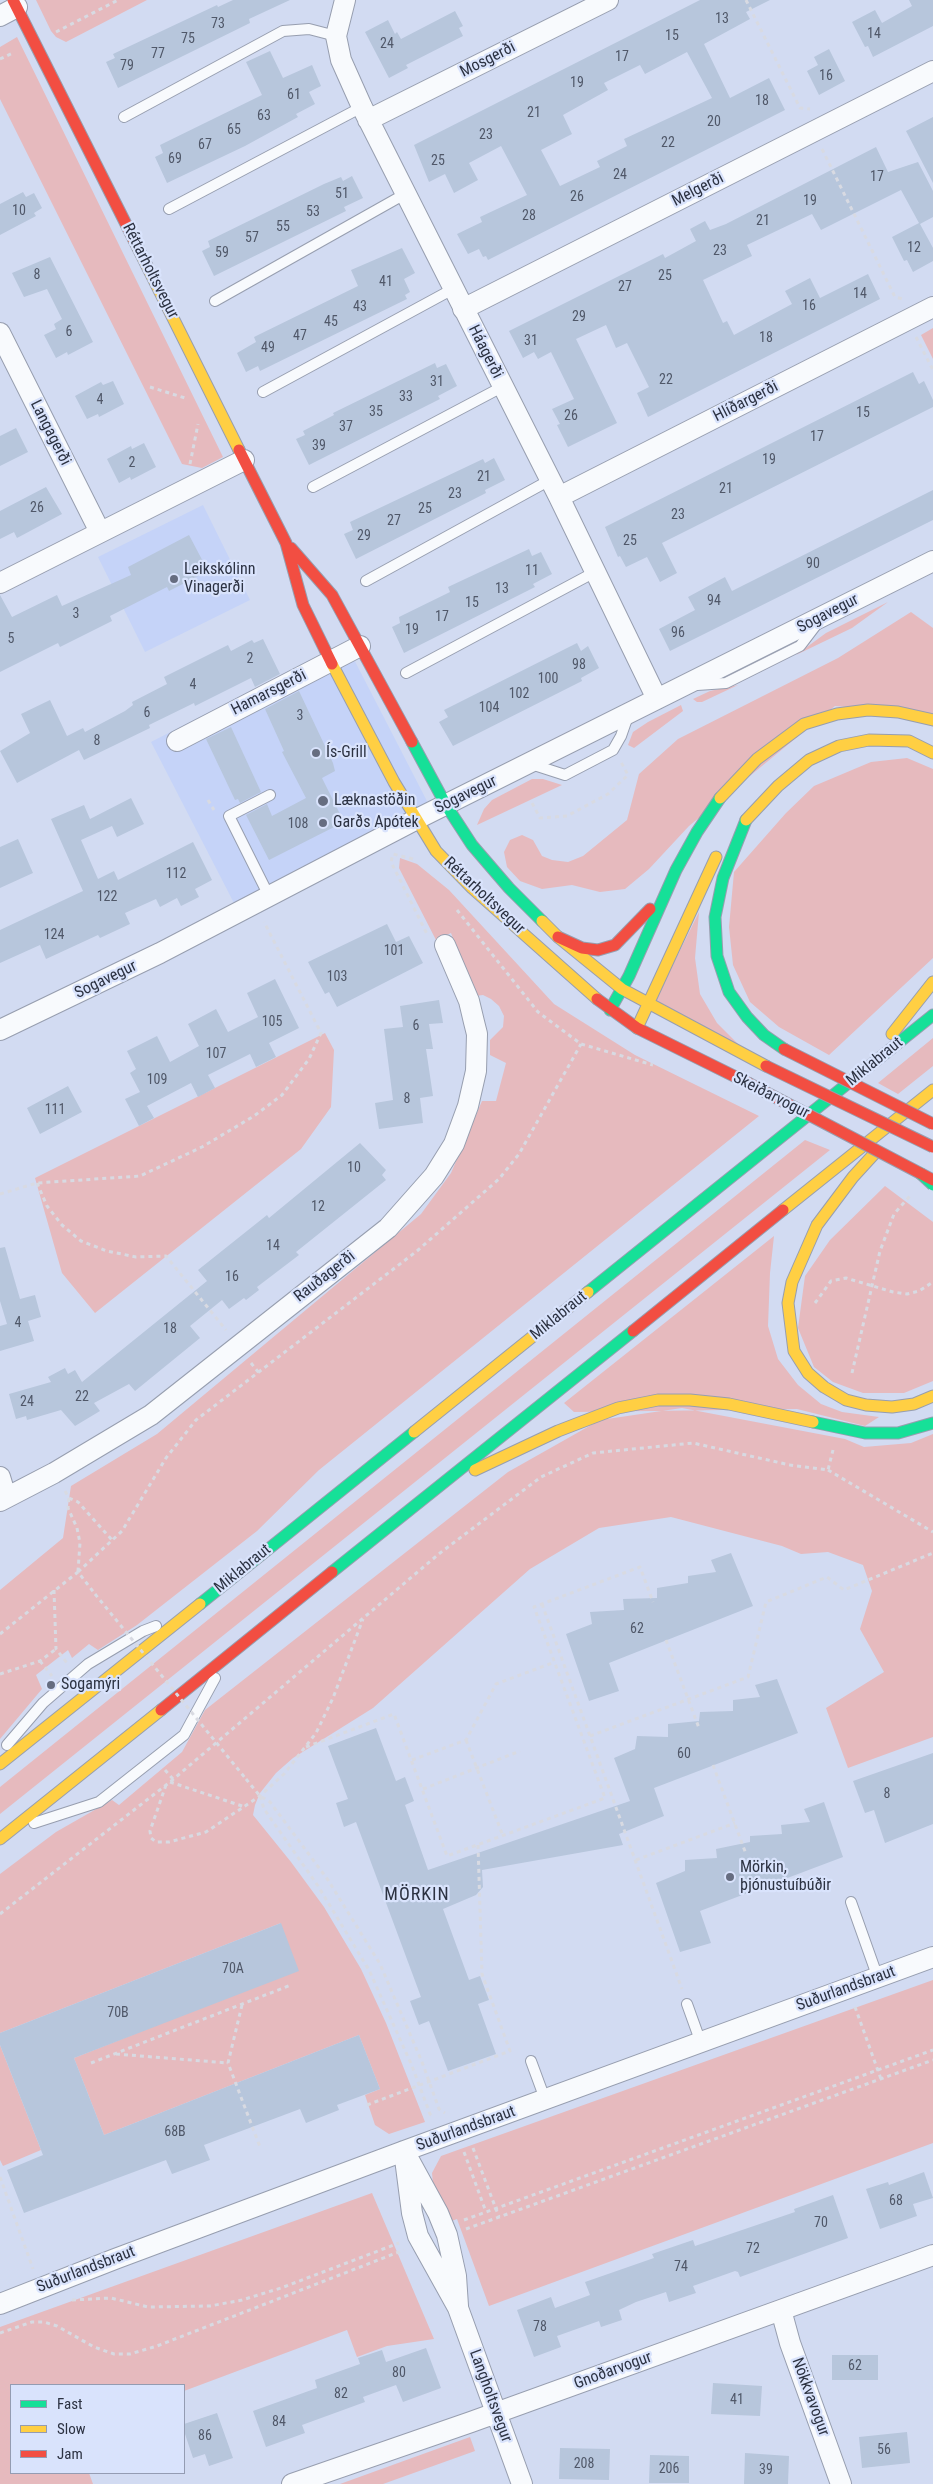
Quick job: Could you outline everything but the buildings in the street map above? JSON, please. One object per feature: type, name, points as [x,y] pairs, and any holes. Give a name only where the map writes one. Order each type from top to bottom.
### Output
[{"type":"main road","name":"Réttarholtsvegur","points":[[10,8],[286,543],[303,605],[394,782],[436,851],[461,878],[610,1010]]},
{"type":"main road","name":"Réttarholtsvegur","points":[[286,543],[332,595],[446,805],[472,845],[509,888],[558,937],[622,988]]},
{"type":"main road","points":[[610,1010],[696,832],[725,790],[781,739],[804,724],[837,714],[868,710],[898,712],[933,720]]},
{"type":"main road","points":[[637,1028],[729,833],[778,786],[809,760],[839,746],[869,740],[909,741],[933,753]]},
{"type":"main road","points":[[747,817],[723,878],[715,917],[717,956],[730,992],[747,1017],[764,1035],[784,1049],[933,1124]]},
{"type":"main road","points":[[558,937],[590,949],[598,950],[615,945],[630,932],[647,912],[676,870]]},
{"type":"main road","points":[[858,1076],[933,982]]},
{"type":"main road","name":"Skeiðarvogur","points":[[622,988],[766,1066],[933,1147]]},
{"type":"main road","name":"Skeiðarvogur","points":[[610,1010],[637,1028],[748,1083],[933,1180]]},
{"type":"main road","name":"Miklabraut","points":[[0,1764],[933,1015]]},
{"type":"main road","points":[[933,1090],[852,1177],[817,1225],[792,1282],[788,1303],[794,1351],[808,1373],[824,1387],[846,1400],[866,1405],[892,1407],[914,1404],[933,1396]]},
{"type":"main road","points":[[0,1839],[933,1090]]},
{"type":"main road","points":[[920,1173],[933,1185]]},
{"type":"main road","points":[[433,1490],[558,1431],[618,1408],[658,1400],[690,1400],[729,1404],[865,1433],[898,1433],[933,1423]]},
{"type":"street","name":"Háagerði","points":[[345,0],[336,36],[341,60],[405,194],[554,488],[657,699]]},
{"type":"street","name":"Mosgerði","points":[[365,113],[608,0]]},
{"type":"street","name":"Melgerði","points":[[463,309],[933,71]]},
{"type":"street","name":"Hlíðargerði","points":[[554,488],[933,307]]},
{"type":"street","name":"Langagerði","points":[[0,333],[100,532]]},
{"type":"street","points":[[0,583],[244,460]]},
{"type":"street","name":"Sogavegur","points":[[0,1030],[160,953],[417,819],[933,561]]},
{"type":"street","name":"Hamarsgerði","points":[[177,741],[360,646]]},
{"type":"street","name":"Rauðagerði","points":[[3,1499],[54,1473],[151,1415],[203,1376],[388,1228],[434,1176],[454,1144],[468,1106],[476,1071],[477,1034],[469,1001],[448,952]]},
{"type":"street","points":[[0,1477],[3,1499]]},
{"type":"street","name":"Suðurlandsbraut","points":[[0,2304],[114,2259],[404,2151],[933,1958]]},
{"type":"street","name":"Langholtsvegur","points":[[404,2151],[438,2213],[447,2235],[456,2276],[458,2308]]},
{"type":"street","name":"Langholtsvegur","points":[[404,2151],[412,2213],[418,2236],[458,2308],[522,2484]]},
{"type":"street","name":"Gnoðarvogur","points":[[292,2484],[496,2413],[933,2255]]},
{"type":"street","name":"Nökkvavogur","points":[[781,2310],[790,2343],[842,2484]]},
{"type":"lane","points":[[124,117],[283,31],[309,29],[336,36]]},
{"type":"lane","points":[[169,209],[365,113]]},
{"type":"lane","points":[[214,301],[405,194]]},
{"type":"lane","points":[[263,392],[453,289]]},
{"type":"lane","points":[[313,487],[502,387]]},
{"type":"lane","points":[[366,580],[554,488]]},
{"type":"lane","points":[[406,673],[595,572]]},
{"type":"lane","points":[[262,900],[229,816],[270,795]]},
{"type":"lane","name":"Miklabraut","points":[[0,1759],[8,1741],[42,1702],[88,1664],[143,1631],[185,1616]]},
{"type":"lane","points":[[10,1831],[99,1802],[184,1735],[227,1656]]},
{"type":"lane","points":[[851,1902],[878,1978]]},
{"type":"lane","points":[[687,2004],[701,2042]]},
{"type":"lane","points":[[530,2061],[545,2099]]},
{"type":"path","points":[[48,36],[118,0]]},
{"type":"path","points":[[746,0],[800,108],[813,109]]},
{"type":"path","points":[[825,146],[821,150],[895,297],[906,300]]},
{"type":"path","points":[[921,331],[916,337],[933,370]]},
{"type":"path","points":[[150,387],[193,400]]},
{"type":"path","points":[[190,467],[198,421]]},
{"type":"path","points":[[532,803],[540,818],[567,816],[608,794],[628,775],[620,759]]},
{"type":"path","points":[[354,806],[371,797]]},
{"type":"path","points":[[208,800],[212,808]]},
{"type":"path","points":[[419,860],[393,854],[391,862],[434,947],[448,952]]},
{"type":"path","points":[[0,1194],[37,1183],[140,1176],[202,1147],[254,1116],[282,1095],[309,1059],[321,1033],[262,900]]},
{"type":"path","points":[[0,1634],[78,1572],[112,1540],[130,1520],[166,1458],[196,1420],[417,1251],[499,1179],[519,1154],[581,1044]]},
{"type":"path","points":[[37,1183],[47,1206],[62,1225],[81,1241],[108,1251],[136,1257],[166,1256],[231,1335]]},
{"type":"path","points":[[852,1373],[880,1251],[894,1214],[914,1192]]},
{"type":"path","points":[[814,1305],[831,1281],[846,1278],[872,1284],[893,1292],[907,1294],[919,1291],[933,1282]]},
{"type":"path","points":[[0,1914],[168,1783],[440,1553],[541,1477],[593,1453],[693,1443],[790,1465],[828,1470],[933,1532]]},
{"type":"path","points":[[828,1470],[834,1447]]},
{"type":"path","points":[[54,1473],[69,1498],[78,1502],[112,1540]]},
{"type":"path","points":[[69,1498],[68,1508],[74,1517],[80,1543],[78,1572],[260,1796],[270,1802],[328,1880],[380,1964],[439,2110],[445,2113],[452,2113]]},
{"type":"path","points":[[590,1736],[748,1677],[766,1602],[827,1577],[844,1590],[933,1552]]},
{"type":"path","points":[[306,1747],[394,1714],[447,1856],[605,1798],[534,1607],[640,1567],[653,1602]]},
{"type":"path","points":[[54,1590],[56,1649],[70,1668]]},
{"type":"path","points":[[542,1604],[687,2004]]},
{"type":"path","points":[[168,1783],[150,1831],[151,1838],[156,1842],[169,1842],[206,1832],[260,1796],[284,1774],[306,1747],[333,1698],[364,1619]]},
{"type":"path","points":[[666,1640],[699,1728]]},
{"type":"path","points":[[0,1674],[40,1661],[56,1649]]},
{"type":"path","points":[[40,1661],[55,1680]]},
{"type":"path","points":[[412,1760],[466,1740],[496,1684],[555,1662]]},
{"type":"path","points":[[466,1740],[503,1836]]},
{"type":"path","points":[[423,1789],[520,1751]]},
{"type":"path","points":[[713,1765],[746,1854]]},
{"type":"path","points":[[168,1783],[245,1807]]},
{"type":"path","points":[[260,1796],[264,1809],[318,1886],[370,1970],[430,2114],[440,2120]]},
{"type":"path","points":[[636,1860],[735,1823]]},
{"type":"path","points":[[367,2105],[510,2051],[482,1974],[478,1845]]},
{"type":"path","points":[[92,2063],[291,1985]]},
{"type":"path","points":[[853,2002],[881,2079]]},
{"type":"path","points":[[242,2004],[228,2063],[260,2147]]},
{"type":"path","points":[[456,2223],[933,2050]]},
{"type":"path","points":[[114,2054],[228,2063]]},
{"type":"path","points":[[459,2231],[933,2060]]},
{"type":"path","points":[[470,2140],[499,2217]]},
{"type":"path","points":[[461,2144],[486,2212]]},
{"type":"path","points":[[0,2178],[33,2270]]},
{"type":"path","points":[[64,2302],[80,2298],[111,2298],[148,2307],[210,2306],[242,2300],[281,2288],[405,2241]]},
{"type":"path","points":[[0,2334],[32,2322],[44,2322],[57,2326],[94,2347],[114,2354],[130,2354],[157,2346],[407,2248]]},
{"type":"shaded area","points":[[36,0],[147,0],[66,42],[56,37],[51,31]]},
{"type":"shaded area","points":[[17,37],[223,457],[202,468],[182,464],[0,99],[0,47]]},
{"type":"shaded area","points":[[933,328],[933,359],[921,335]]},
{"type":"shaded area","name":"Leikskólinn Vinagerði","points":[[203,505],[250,600],[145,652],[98,557]]},
{"type":"shaded area","points":[[888,602],[852,628],[796,655],[826,633]]},
{"type":"shaded area","points":[[911,612],[933,628],[933,714],[835,706],[689,826],[649,869],[625,889],[600,892],[572,885],[542,889],[520,881],[507,867],[504,852],[510,840],[522,835],[533,840],[542,856],[552,860],[568,862],[583,856],[627,820],[639,774],[678,739],[838,658]]},
{"type":"shaded area","points":[[345,642],[429,805],[235,905],[151,742]]},
{"type":"shaded area","points":[[738,685],[702,702],[697,702],[693,699],[710,691]]},
{"type":"shaded area","points":[[681,705],[683,711],[634,748],[628,745],[633,732]]},
{"type":"shaded area","points":[[907,758],[933,769],[933,958],[829,1055],[779,1027],[750,1002],[733,965],[729,927],[734,872],[786,813],[814,786],[871,762]]},
{"type":"shaded area","points":[[532,779],[543,779],[562,785],[477,825],[484,809],[492,800]]},
{"type":"shaded area","points":[[400,858],[417,864],[449,890],[554,1004],[635,1055],[759,1116],[319,1470],[257,1531],[137,1625],[98,1650],[89,1644],[72,1658],[68,1650],[36,1675],[42,1689],[0,1739],[0,1590],[63,1538],[71,1486],[157,1434],[421,1214],[451,1173],[482,1101],[496,1101],[506,1063],[490,1055],[490,1040],[503,1027],[504,1016],[499,1006],[491,999],[483,995],[475,996],[451,933],[436,940],[399,868]]},
{"type":"shaded area","points":[[699,912],[695,958],[700,994],[717,1023],[739,1045],[655,1001]]},
{"type":"shaded area","points":[[325,1033],[334,1050],[331,1107],[301,1149],[95,1313],[62,1273],[35,1178]]},
{"type":"shaded area","points":[[933,1038],[933,1066],[898,1094],[878,1083]]},
{"type":"shaded area","points":[[805,1140],[830,1150],[0,1814],[0,1787]]},
{"type":"shaded area","points":[[885,1186],[933,1222],[933,1381],[904,1393],[863,1393],[833,1382],[814,1367],[798,1328],[805,1276],[830,1240]]},
{"type":"shaded area","points":[[774,1236],[770,1273],[768,1326],[778,1359],[798,1385],[821,1404],[842,1412],[879,1417],[865,1426],[797,1409],[574,1412],[564,1403]]},
{"type":"shaded area","points":[[682,1408],[845,1439],[864,1447],[911,1443],[933,1434],[933,1737],[848,1768],[826,1708],[884,1672],[860,1629],[872,1591],[863,1565],[828,1552],[801,1554],[782,1546],[671,1517],[599,1528],[530,1569],[373,1708],[293,1758],[276,1773],[260,1793],[255,1805],[253,1815],[324,1907],[361,1969],[386,2023],[425,2122],[389,2134],[375,2125],[365,2095],[380,2089],[359,2035],[104,2135],[74,2058],[185,2014],[281,1923],[0,2033],[0,1874],[56,1832],[112,1800],[119,1805],[182,1752],[205,1710],[508,1472],[600,1420]]},
{"type":"shaded area","points":[[933,1980],[933,2143],[489,2306],[457,2219],[449,2222],[433,2184],[432,2173],[441,2156]]},
{"type":"shaded area","points":[[0,2045],[41,2150],[3,2166],[0,2160]]},
{"type":"shaded area","points":[[372,2193],[434,2339],[387,2346],[357,2357],[347,2330],[185,2391],[185,2384],[10,2384],[10,2474],[89,2474],[93,2484],[0,2484],[0,2327]]},
{"type":"shaded area","points":[[470,2437],[475,2451],[383,2484],[340,2484]]},
{"type":"traffic: fast","points":[[412,742],[446,805],[472,845],[509,888],[542,921]]},
{"type":"traffic: fast","points":[[610,1010],[629,976],[676,870],[697,832],[720,798]]},
{"type":"traffic: fast","points":[[746,820],[723,878],[715,917],[717,956],[729,992],[747,1017],[764,1035],[784,1049]]},
{"type":"traffic: fast","points":[[588,1292],[933,1015]]},
{"type":"traffic: fast","points":[[920,1173],[933,1185]]},
{"type":"traffic: fast","points":[[332,1572],[633,1331]]},
{"type":"traffic: fast","points":[[813,1422],[865,1433],[898,1433],[933,1423]]},
{"type":"traffic: fast","points":[[200,1604],[414,1432]]},
{"type":"traffic: slow","points":[[134,240],[239,450]]},
{"type":"traffic: slow","points":[[332,664],[394,782],[436,851],[472,888],[597,999]]},
{"type":"traffic: slow","points":[[720,798],[757,759],[804,724],[837,714],[868,710],[898,712],[933,720]]},
{"type":"traffic: slow","points":[[746,820],[778,786],[809,760],[839,746],[869,740],[909,741],[933,753]]},
{"type":"traffic: slow","points":[[637,1028],[716,857]]},
{"type":"traffic: slow","points":[[542,921],[558,937],[622,989],[766,1066]]},
{"type":"traffic: slow","points":[[892,1034],[933,982]]},
{"type":"traffic: slow","points":[[783,1210],[933,1090]]},
{"type":"traffic: slow","points":[[874,1154],[853,1177],[817,1225],[792,1282],[788,1303],[794,1351],[808,1373],[824,1387],[846,1400],[866,1405],[892,1407],[914,1404],[933,1396]]},
{"type":"traffic: slow","points":[[414,1432],[588,1292]]},
{"type":"traffic: slow","points":[[475,1470],[558,1431],[618,1408],[658,1400],[690,1400],[729,1404],[813,1422]]},
{"type":"traffic: slow","points":[[0,1764],[200,1604]]},
{"type":"traffic: slow","points":[[0,1839],[161,1710]]},
{"type":"traffic: jam","points":[[13,0],[134,240]]},
{"type":"traffic: jam","points":[[239,450],[286,543],[303,605],[332,664]]},
{"type":"traffic: jam","points":[[291,548],[332,595],[412,742]]},
{"type":"traffic: jam","points":[[558,937],[582,948],[598,950],[615,945],[650,909]]},
{"type":"traffic: jam","points":[[597,999],[637,1028],[748,1083]]},
{"type":"traffic: jam","points":[[784,1049],[933,1124]]},
{"type":"traffic: jam","points":[[766,1066],[933,1147]]},
{"type":"traffic: jam","points":[[748,1083],[933,1180]]},
{"type":"traffic: jam","points":[[633,1331],[783,1210]]},
{"type":"traffic: jam","points":[[161,1710],[332,1572]]},
{"type":"place","name":"Leikskólinn Vinagerði","points":[[174,579]]},
{"type":"place","name":"Ís-Grill","points":[[316,753]]},
{"type":"place","name":"Læknastöðin","points":[[323,801]]},
{"type":"place","name":"Garðs Apótek","points":[[323,823]]},
{"type":"place","name":"Sogamýri","points":[[51,1685]]},
{"type":"place","name":"Mörkin, þjónustuíbúðir","points":[[730,1877]]},
{"type":"district","name":"MÖRKIN","points":[[417,1895]]}]
